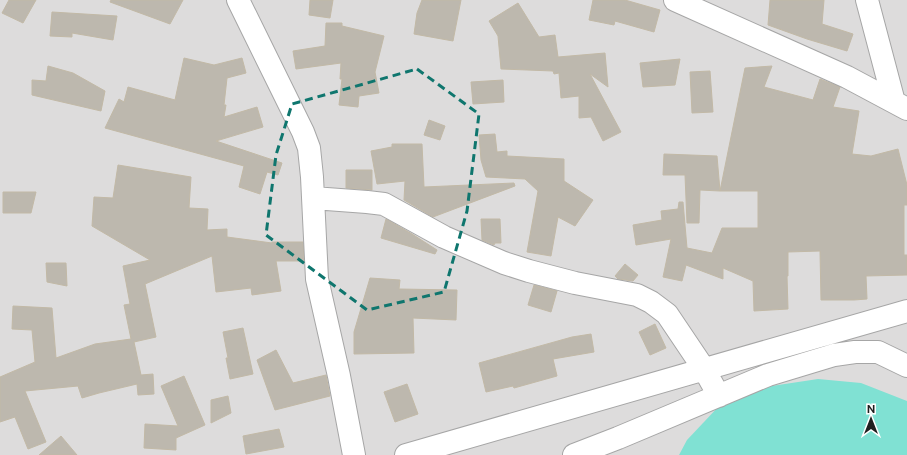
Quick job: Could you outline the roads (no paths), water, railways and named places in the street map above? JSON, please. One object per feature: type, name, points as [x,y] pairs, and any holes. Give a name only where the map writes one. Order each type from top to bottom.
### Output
[{"type":"street","points":[[238,0],[303,132],[309,148],[317,279],[339,376],[354,455]]},
{"type":"street","points":[[675,0],[847,77],[900,106]]},
{"type":"street","points":[[867,0],[900,106]]},
{"type":"street","points":[[313,198],[384,204],[444,237],[504,263],[575,283],[637,295],[651,302],[667,314],[704,369],[719,396]]},
{"type":"street","points":[[406,455],[907,311]]},
{"type":"street","points":[[574,455],[768,375],[834,355],[855,352],[878,352],[907,366]]}]
